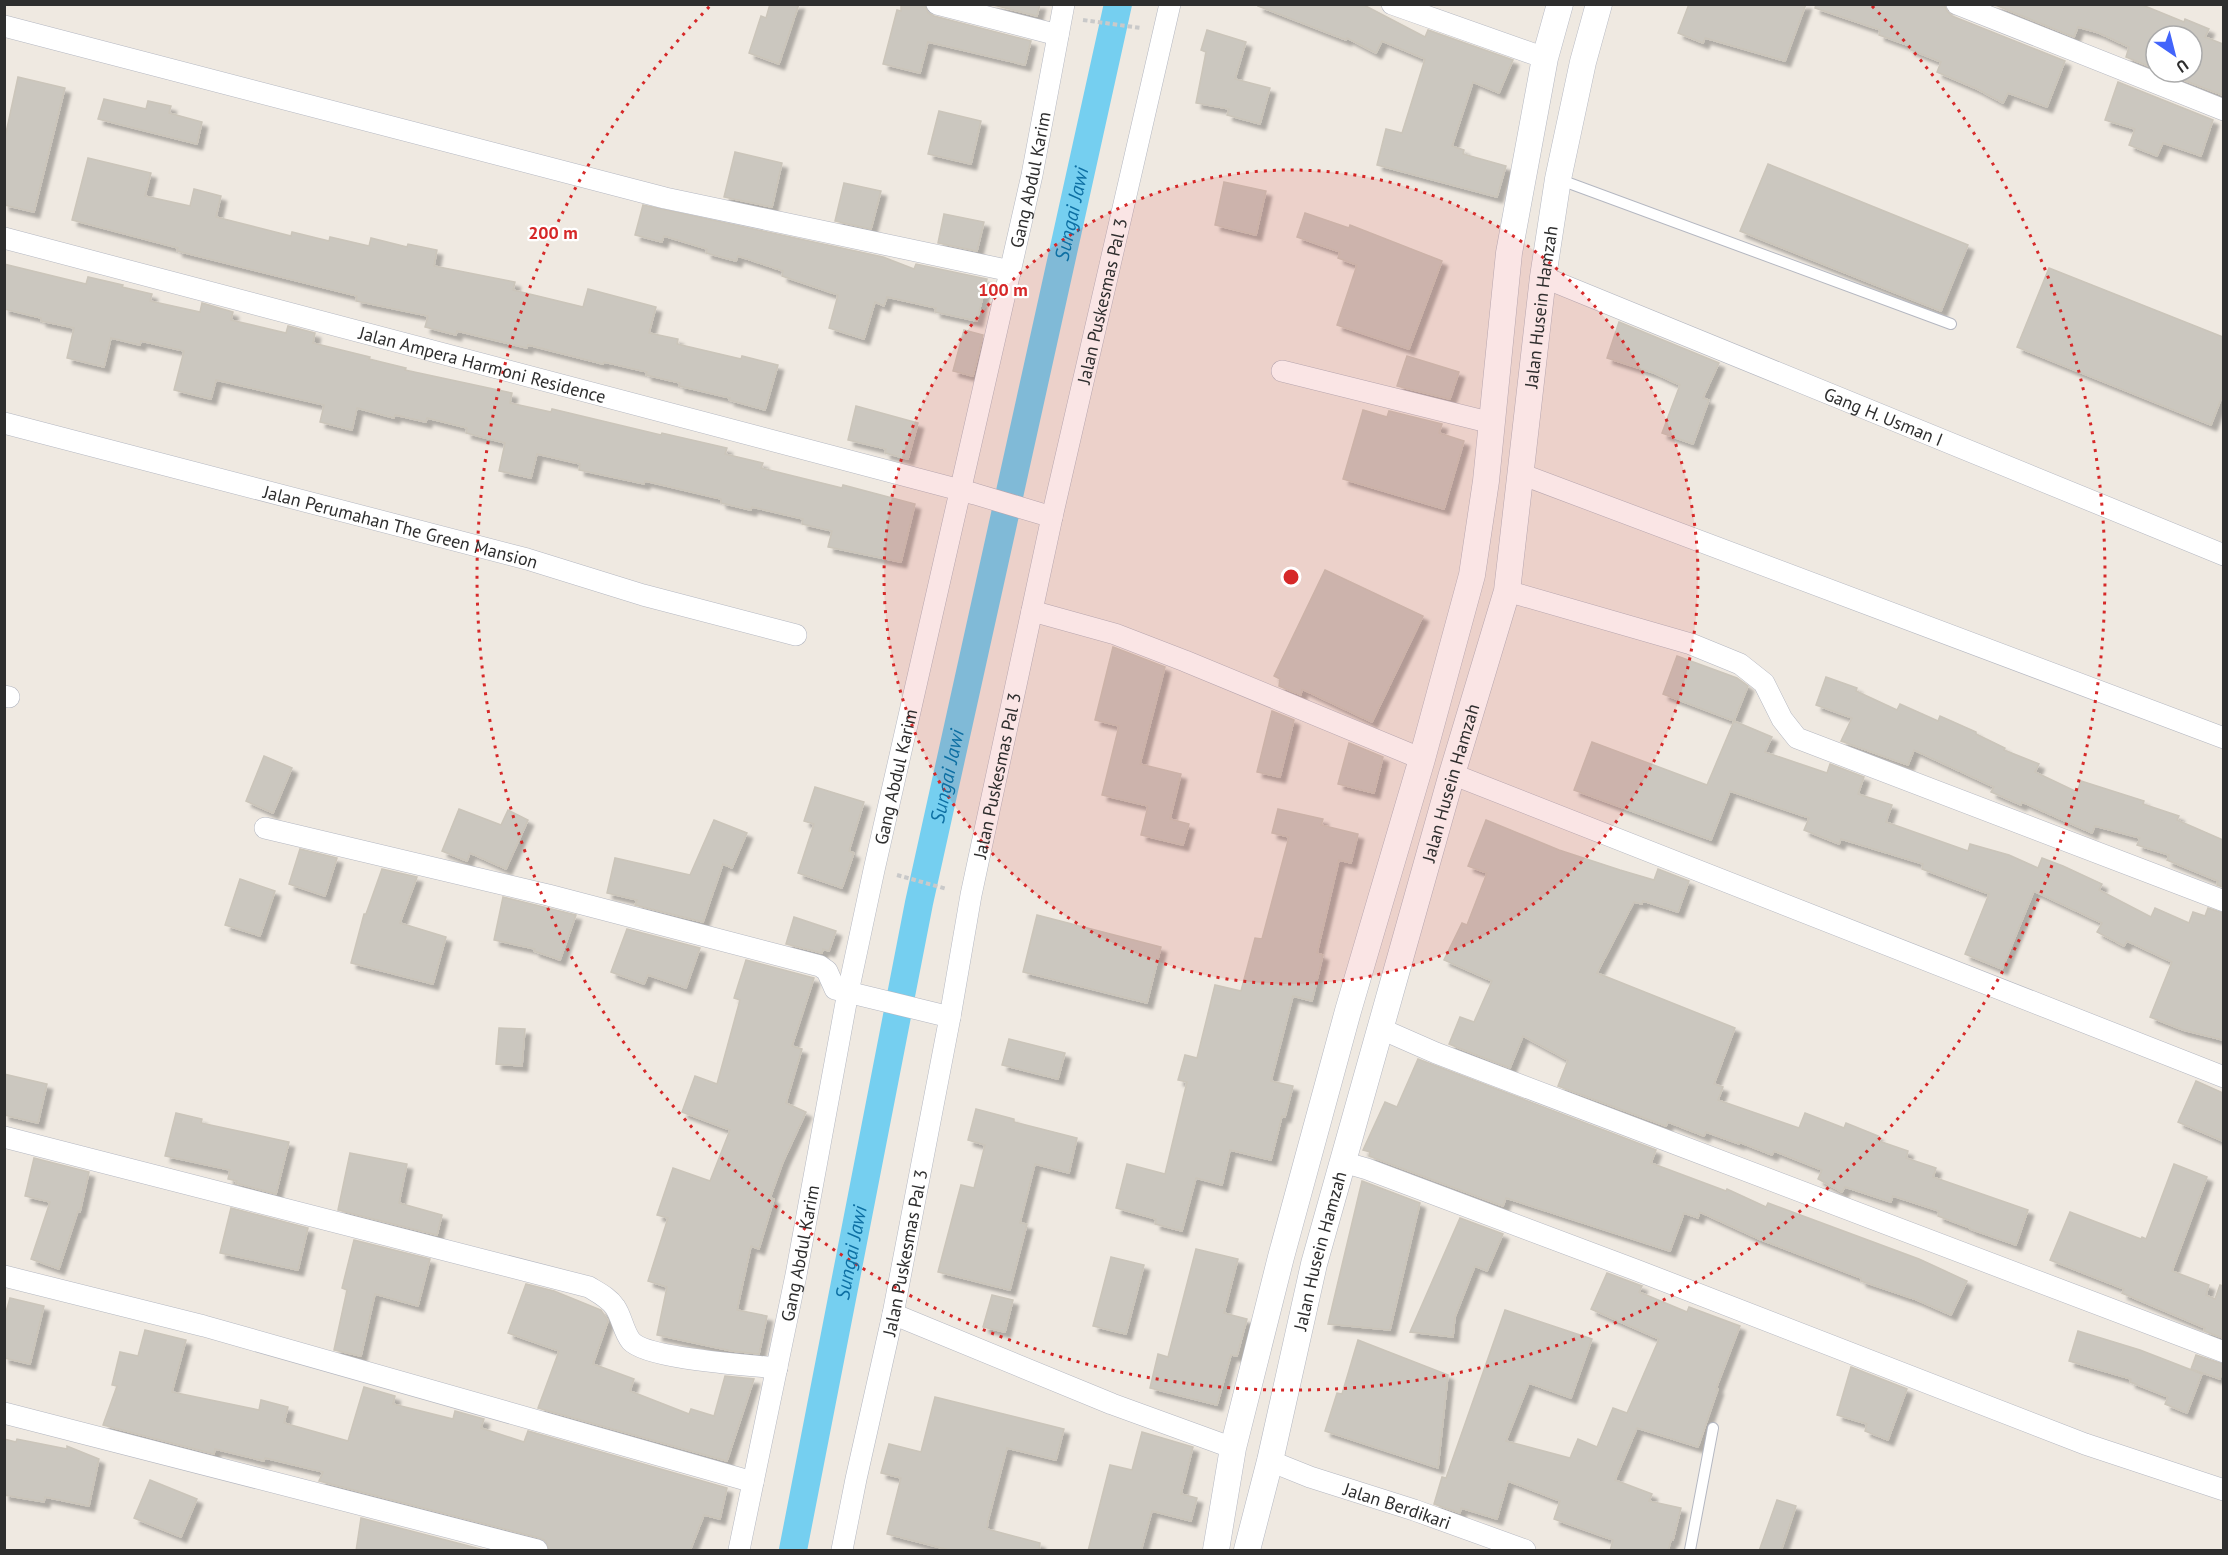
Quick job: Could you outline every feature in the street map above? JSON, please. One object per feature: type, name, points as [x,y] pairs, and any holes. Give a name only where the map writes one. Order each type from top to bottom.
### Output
[{"type":"street","points":[[937,4],[1058,35]]},
{"type":"street","name":"Gang Abdul Karim","points":[[739,1551],[796,1275],[848,992],[874,870],[968,493],[1064,4]]},
{"type":"street","name":"Jalan Puskesmas Pal 3","points":[[842,1551],[893,1314],[971,895],[1032,611],[1043,514],[1170,4]]},
{"type":"street","points":[[1392,4],[1545,58]]},
{"type":"street","name":"Jalan Husein Hamzah","points":[[1215,1551],[1233,1448],[1281,1257],[1347,1011],[1422,759],[1472,575],[1492,423],[1509,253],[1545,58],[1560,4]]},
{"type":"street","name":"Jalan Husein Hamzah","points":[[1246,1551],[1270,1461],[1314,1264],[1379,1028],[1507,591],[1543,277],[1558,179],[1583,62],[1599,4]]},
{"type":"street","points":[[1957,4],[2223,110]]},
{"type":"street","points":[[4,26],[665,198],[1011,272]]},
{"type":"street","name":"Jalan Ampera Harmoni Residence","points":[[4,238],[1043,514]]},
{"type":"street","name":"Gang H. Usman I","points":[[1543,277],[2223,555]]},
{"type":"street","points":[[1282,372],[1492,423]]},
{"type":"street","name":"Jalan Perumahan The Green Mansion","points":[[4,423],[527,559],[644,594],[796,635]]},
{"type":"street","points":[[1521,474],[2223,738]]},
{"type":"street","points":[[1507,591],[1690,644],[1740,663],[1764,683],[1782,719],[1797,738],[2223,901]]},
{"type":"street","points":[[1032,611],[1115,634],[1422,759]]},
{"type":"street","points":[[1452,774],[2223,1077]]},
{"type":"street","points":[[265,828],[548,895],[820,966],[827,971],[835,989],[950,1017]]},
{"type":"street","points":[[1379,1028],[1436,1053],[2223,1352]]},
{"type":"street","points":[[4,1137],[589,1287],[605,1297],[616,1308],[632,1342],[660,1354],[777,1368]]},
{"type":"street","points":[[1343,1162],[1636,1270],[2085,1444],[2223,1490]]},
{"type":"street","points":[[1281,1257],[1314,1264]]},
{"type":"street","points":[[4,1276],[204,1326],[753,1482]]},
{"type":"street","points":[[893,1314],[1112,1404],[1233,1448]]},
{"type":"street","points":[[4,1413],[537,1551]]},
{"type":"street","name":"Jalan Berdikari","points":[[1270,1461],[1525,1551]]},
{"type":"lane","points":[[1558,179],[1951,324]]},
{"type":"lane","points":[[1690,1551],[1713,1428]]},
{"type":"path","points":[[1094,22],[1137,27]]},
{"type":"path","points":[[904,877],[941,887]]},
{"type":"building","points":[[770,4],[799,4],[779,64],[749,53],[761,16],[766,18]]},
{"type":"building","points":[[901,4],[925,4],[928,13],[934,16],[1031,41],[1025,65],[928,42],[920,73],[883,64],[897,10],[901,11]]},
{"type":"building","points":[[990,4],[1040,4],[1037,16]]},
{"type":"building","points":[[1259,4],[1362,4],[1425,37],[1428,30],[1513,60],[1499,93],[1473,82],[1452,146],[1464,150],[1463,154],[1506,166],[1497,197],[1377,165],[1386,129],[1402,133],[1425,59],[1382,41],[1376,53],[1347,38],[1346,40],[1258,6]]},
{"type":"building","points":[[1689,4],[1806,4],[1785,61],[1705,38],[1703,43],[1678,33]]},
{"type":"building","points":[[1816,4],[1944,4],[1952,16],[2065,61],[2047,107],[2008,93],[2003,103],[1937,72],[1941,62],[1909,49],[1910,46],[1879,35],[1880,30],[1815,8]]},
{"type":"building","points":[[1993,4],[2140,4],[2184,22],[2185,19],[2197,24],[2144,24],[2144,64],[2126,57],[2129,47],[2099,33],[2078,27],[2074,37]]},
{"type":"building","points":[[2204,27],[2209,29],[2205,37],[2223,44],[2222,95],[2194,84],[2204,84]]},
{"type":"building","points":[[1207,30],[1246,42],[1235,79],[1270,88],[1260,124],[1227,115],[1229,109],[1196,103],[1206,52],[1201,50]]},
{"type":"building","points":[[18,77],[65,88],[34,212],[4,205],[4,142]]},
{"type":"building","points":[[2118,82],[2213,120],[2201,156],[2163,143],[2157,156],[2129,145],[2135,129],[2105,120]]},
{"type":"building","points":[[104,99],[146,109],[148,101],[171,106],[169,113],[202,122],[197,144],[98,119]]},
{"type":"building","points":[[939,111],[981,121],[971,164],[928,154]]},
{"type":"building","points":[[735,152],[782,163],[772,207],[724,197]]},
{"type":"building","points":[[88,158],[151,173],[145,196],[190,206],[194,189],[221,196],[216,217],[291,236],[292,232],[329,241],[330,237],[369,246],[371,238],[407,247],[408,244],[437,250],[434,266],[515,282],[513,290],[583,307],[588,289],[656,307],[649,333],[678,339],[677,344],[778,365],[765,410],[729,400],[730,398],[679,386],[680,383],[646,375],[647,372],[604,362],[603,364],[528,345],[527,348],[457,331],[456,335],[425,327],[428,316],[356,301],[357,296],[177,251],[178,248],[72,220]]},
{"type":"building","points":[[1768,164],[1968,245],[1941,311],[1740,231]]},
{"type":"building","points":[[1224,182],[1266,191],[1256,235],[1215,225]]},
{"type":"building","points":[[844,183],[881,191],[871,229],[835,221]]},
{"type":"building","points":[[643,205],[883,257],[914,269],[916,264],[987,279],[977,321],[935,312],[936,308],[887,297],[884,306],[875,302],[864,339],[829,328],[838,295],[782,276],[783,271],[738,256],[736,261],[706,253],[707,249],[664,236],[662,242],[635,235]]},
{"type":"building","points":[[1305,213],[1349,228],[1350,225],[1442,261],[1409,349],[1337,325],[1357,265],[1338,258],[1340,252],[1297,237]]},
{"type":"building","points":[[944,214],[984,222],[977,251],[938,243]]},
{"type":"building","points":[[4,264],[86,284],[88,277],[123,285],[122,287],[152,294],[150,301],[200,312],[202,303],[233,312],[231,320],[286,333],[288,326],[315,333],[313,343],[370,357],[369,359],[406,368],[405,370],[512,393],[510,403],[551,412],[552,409],[727,448],[725,454],[763,463],[761,468],[842,488],[843,485],[915,504],[901,562],[828,547],[832,531],[802,524],[803,519],[752,507],[751,510],[721,503],[721,499],[645,481],[644,484],[579,470],[580,464],[537,454],[531,478],[499,471],[505,443],[466,433],[467,428],[427,418],[426,422],[395,415],[394,418],[357,408],[352,430],[320,422],[324,405],[216,380],[211,399],[174,390],[184,351],[141,341],[140,345],[111,338],[104,367],[67,358],[74,328],[41,321],[41,318],[4,309]]},
{"type":"building","points":[[2049,268],[2223,337],[2223,394],[2211,425],[2017,347]]},
{"type":"building","points":[[1619,322],[1719,363],[1703,398],[1709,400],[1693,444],[1662,433],[1680,385],[1654,373],[1607,358]]},
{"type":"building","points":[[964,330],[983,335],[973,376],[953,371]]},
{"type":"building","points":[[1407,356],[1459,372],[1450,399],[1397,386]]},
{"type":"building","points":[[856,406],[918,423],[908,459],[885,453],[886,449],[848,440]]},
{"type":"building","points":[[1363,410],[1387,417],[1389,411],[1442,424],[1439,433],[1464,441],[1444,509],[1343,479]]},
{"type":"building","points":[[1325,570],[1423,616],[1372,722],[1302,689],[1301,695],[1279,686],[1280,679],[1274,676]]},
{"type":"building","points":[[1113,647],[1165,667],[1140,764],[1181,774],[1170,819],[1189,824],[1183,845],[1141,835],[1148,806],[1102,795],[1119,726],[1095,720]]},
{"type":"building","points":[[1677,656],[1737,678],[1748,686],[1734,721],[1663,694]]},
{"type":"building","points":[[1826,677],[1857,688],[1856,691],[1897,710],[1900,704],[1938,721],[1940,716],[1976,732],[2005,748],[2004,750],[2039,764],[2035,772],[2077,792],[2081,781],[2144,801],[2143,804],[2179,816],[2177,820],[2223,840],[2223,887],[2217,885],[2218,881],[2167,860],[2169,855],[2137,845],[2140,838],[2095,826],[2092,833],[2022,802],[2021,805],[1991,792],[1994,787],[1914,750],[1908,765],[1841,741],[1852,718],[1816,705]]},
{"type":"building","points":[[1272,711],[1294,720],[1280,777],[1257,772]]},
{"type":"building","points":[[1734,721],[1772,737],[1765,752],[1827,773],[1830,764],[1864,777],[1858,794],[1892,805],[1886,822],[1968,851],[1970,844],[2009,855],[2038,868],[2042,858],[2102,884],[2099,890],[2151,917],[2155,908],[2189,923],[2193,912],[2205,916],[2208,908],[2223,913],[2223,1040],[2183,1030],[2150,1017],[2172,962],[2127,941],[2124,946],[2097,932],[2102,923],[2034,891],[2002,969],[1965,954],[1989,894],[1922,869],[1923,864],[1841,839],[1839,844],[1804,830],[1809,818],[1730,791],[1711,840],[1574,790],[1592,742],[1707,785]]},
{"type":"building","points":[[1349,743],[1383,757],[1374,793],[1338,784]]},
{"type":"building","points":[[264,756],[292,768],[273,813],[246,801]]},
{"type":"building","points":[[815,787],[864,802],[849,851],[854,853],[842,888],[798,873],[814,824],[804,821]]},
{"type":"building","points":[[459,809],[501,825],[508,810],[528,820],[506,869],[470,853],[467,861],[442,851]]},
{"type":"building","points":[[1278,809],[1323,819],[1321,825],[1358,834],[1351,863],[1339,860],[1317,953],[1323,955],[1312,1001],[1293,996],[1271,1081],[1293,1086],[1285,1117],[1282,1116],[1271,1160],[1230,1150],[1222,1185],[1196,1178],[1182,1231],[1155,1224],[1156,1219],[1116,1208],[1127,1164],[1165,1174],[1187,1082],[1178,1080],[1185,1055],[1197,1058],[1215,985],[1241,991],[1255,938],[1262,939],[1289,837],[1272,833]]},
{"type":"building","points":[[714,820],[747,833],[732,868],[723,864],[703,922],[635,905],[637,900],[607,893],[615,858],[690,875]]},
{"type":"building","points":[[1486,820],[1559,850],[1620,870],[1654,880],[1658,869],[1689,881],[1678,912],[1643,901],[1642,904],[1634,902],[1597,973],[1735,1028],[1714,1084],[1723,1087],[1718,1100],[1799,1128],[1805,1113],[1844,1128],[1846,1123],[1878,1136],[1876,1140],[1908,1151],[1906,1158],[1936,1168],[1933,1177],[2028,1210],[2016,1245],[1938,1216],[1939,1211],[1893,1196],[1891,1202],[1845,1187],[1842,1192],[1818,1179],[1822,1170],[1774,1151],[1772,1155],[1706,1132],[1704,1136],[1668,1122],[1666,1126],[1558,1086],[1568,1060],[1523,1036],[1510,1068],[1449,1044],[1460,1017],[1474,1022],[1492,981],[1444,960],[1462,923],[1467,925],[1487,873],[1468,866]]},
{"type":"building","points":[[300,849],[337,858],[325,896],[289,884]]},
{"type":"building","points":[[382,869],[417,877],[400,923],[446,937],[433,984],[351,963],[364,914],[366,914]]},
{"type":"building","points":[[240,879],[275,891],[260,936],[225,925]]},
{"type":"building","points":[[503,897],[576,915],[560,960],[534,951],[535,949],[494,940]]},
{"type":"building","points":[[1037,915],[1161,947],[1147,1003],[1023,972]]},
{"type":"building","points":[[794,917],[836,931],[829,951],[823,949],[822,953],[786,944]]},
{"type":"building","points":[[627,929],[700,948],[686,988],[648,975],[644,984],[611,972]]},
{"type":"building","points":[[746,960],[814,978],[792,1046],[802,1049],[786,1103],[806,1112],[783,1162],[770,1198],[774,1199],[759,1249],[751,1246],[737,1310],[767,1316],[759,1354],[732,1351],[657,1335],[667,1287],[648,1281],[668,1218],[657,1215],[673,1168],[710,1181],[730,1130],[682,1112],[695,1076],[717,1084],[740,1000],[734,998]]},
{"type":"building","points":[[499,1028],[525,1029],[522,1066],[496,1064]]},
{"type":"building","points":[[1009,1039],[1065,1053],[1058,1079],[1002,1065]]},
{"type":"building","points":[[1418,1059],[1656,1150],[1651,1163],[1726,1191],[1727,1189],[1766,1207],[1768,1203],[1919,1259],[1967,1281],[1951,1315],[1917,1300],[1861,1281],[1861,1278],[1759,1239],[1700,1212],[1698,1218],[1684,1213],[1670,1251],[1506,1198],[1503,1206],[1369,1156],[1370,1152],[1363,1150],[1385,1102],[1397,1107]]},
{"type":"building","points":[[4,1074],[47,1084],[38,1123],[4,1115]]},
{"type":"building","points":[[2196,1081],[2223,1093],[2223,1141],[2178,1122]]},
{"type":"building","points":[[976,1109],[1014,1119],[1014,1122],[1077,1138],[1069,1173],[1035,1164],[1020,1223],[1027,1224],[1010,1290],[938,1272],[961,1185],[974,1188],[985,1145],[968,1140]]},
{"type":"building","points":[[176,1113],[202,1119],[201,1123],[289,1142],[276,1194],[228,1179],[230,1170],[165,1156]]},
{"type":"building","points":[[350,1153],[407,1164],[399,1203],[442,1215],[437,1235],[338,1210]]},
{"type":"building","points":[[34,1158],[89,1172],[80,1212],[78,1211],[59,1269],[31,1259],[50,1202],[25,1196]]},
{"type":"building","points":[[2174,1164],[2207,1177],[2172,1271],[2209,1285],[2206,1295],[2215,1299],[2220,1285],[2223,1286],[2223,1338],[2204,1331],[2205,1328],[2122,1293],[2124,1289],[2050,1260],[2070,1212],[2146,1239]]},
{"type":"building","points":[[1362,1181],[1420,1203],[1390,1330],[1328,1324]]},
{"type":"building","points":[[231,1208],[308,1228],[298,1270],[220,1253]]},
{"type":"building","points":[[1460,1218],[1503,1234],[1487,1271],[1475,1266],[1455,1317],[1453,1337],[1410,1332]]},
{"type":"building","points":[[354,1240],[430,1259],[418,1306],[375,1294],[361,1356],[334,1350],[347,1290],[342,1288]]},
{"type":"building","points":[[1196,1249],[1238,1259],[1224,1313],[1247,1319],[1237,1356],[1231,1355],[1217,1405],[1150,1388],[1158,1354],[1168,1357]]},
{"type":"building","points":[[1111,1257],[1144,1265],[1126,1334],[1093,1326]]},
{"type":"building","points":[[1607,1273],[1642,1286],[1639,1292],[1687,1312],[1689,1307],[1740,1326],[1716,1389],[1718,1389],[1698,1447],[1637,1428],[1615,1480],[1652,1494],[1649,1501],[1681,1508],[1668,1551],[1610,1551],[1613,1540],[1554,1519],[1560,1501],[1508,1481],[1497,1519],[1461,1508],[1460,1513],[1434,1504],[1442,1477],[1446,1478],[1505,1310],[1592,1339],[1571,1398],[1529,1383],[1506,1441],[1570,1458],[1578,1439],[1597,1447],[1613,1408],[1627,1413],[1659,1339],[1591,1309]]},
{"type":"building","points":[[526,1284],[554,1291],[601,1310],[608,1321],[593,1364],[634,1379],[630,1391],[689,1414],[691,1409],[714,1416],[725,1376],[754,1379],[727,1461],[538,1408],[559,1351],[508,1333]]},
{"type":"building","points":[[992,1295],[1013,1300],[1005,1332],[983,1327]]},
{"type":"building","points":[[10,1298],[44,1306],[30,1364],[4,1358],[4,1319]]},
{"type":"building","points":[[145,1330],[186,1340],[172,1392],[259,1410],[261,1400],[288,1407],[284,1423],[348,1441],[364,1387],[395,1396],[393,1404],[453,1419],[455,1411],[484,1419],[481,1428],[524,1442],[528,1431],[727,1488],[720,1519],[704,1515],[690,1551],[549,1551],[546,1541],[540,1538],[319,1481],[323,1472],[215,1449],[214,1454],[103,1425],[117,1386],[112,1385],[120,1352],[138,1356]]},
{"type":"building","points":[[2078,1331],[2140,1350],[2202,1374],[2187,1413],[2165,1404],[2168,1397],[2130,1382],[2131,1379],[2069,1361]]},
{"type":"building","points":[[1358,1340],[1448,1375],[1438,1468],[1325,1431],[1337,1393],[1342,1394]]},
{"type":"building","points":[[2196,1355],[2223,1364],[2220,1379],[2191,1369]]},
{"type":"building","points":[[1851,1367],[1907,1389],[1888,1440],[1865,1431],[1867,1424],[1837,1415]]},
{"type":"building","points":[[935,1397],[1064,1429],[1056,1460],[1007,1448],[988,1521],[987,1529],[1040,1543],[1039,1551],[953,1551],[887,1534],[901,1478],[881,1473],[889,1444],[921,1452]]},
{"type":"building","points":[[1142,1432],[1193,1447],[1181,1494],[1197,1498],[1191,1521],[1152,1511],[1141,1551],[1088,1551],[1110,1465],[1132,1470]]},
{"type":"building","points":[[4,1439],[16,1442],[17,1439],[67,1449],[67,1446],[99,1459],[89,1506],[45,1497],[44,1502],[4,1495]]},
{"type":"building","points":[[150,1480],[197,1499],[181,1537],[134,1518]]},
{"type":"building","points":[[1777,1500],[1796,1506],[1781,1551],[1759,1551]]},
{"type":"building","points":[[361,1518],[488,1551],[356,1551]]},
{"type":"waterway","name":"Sungai Jawi","points":[[793,1550],[919,903],[1118,4]]}]
